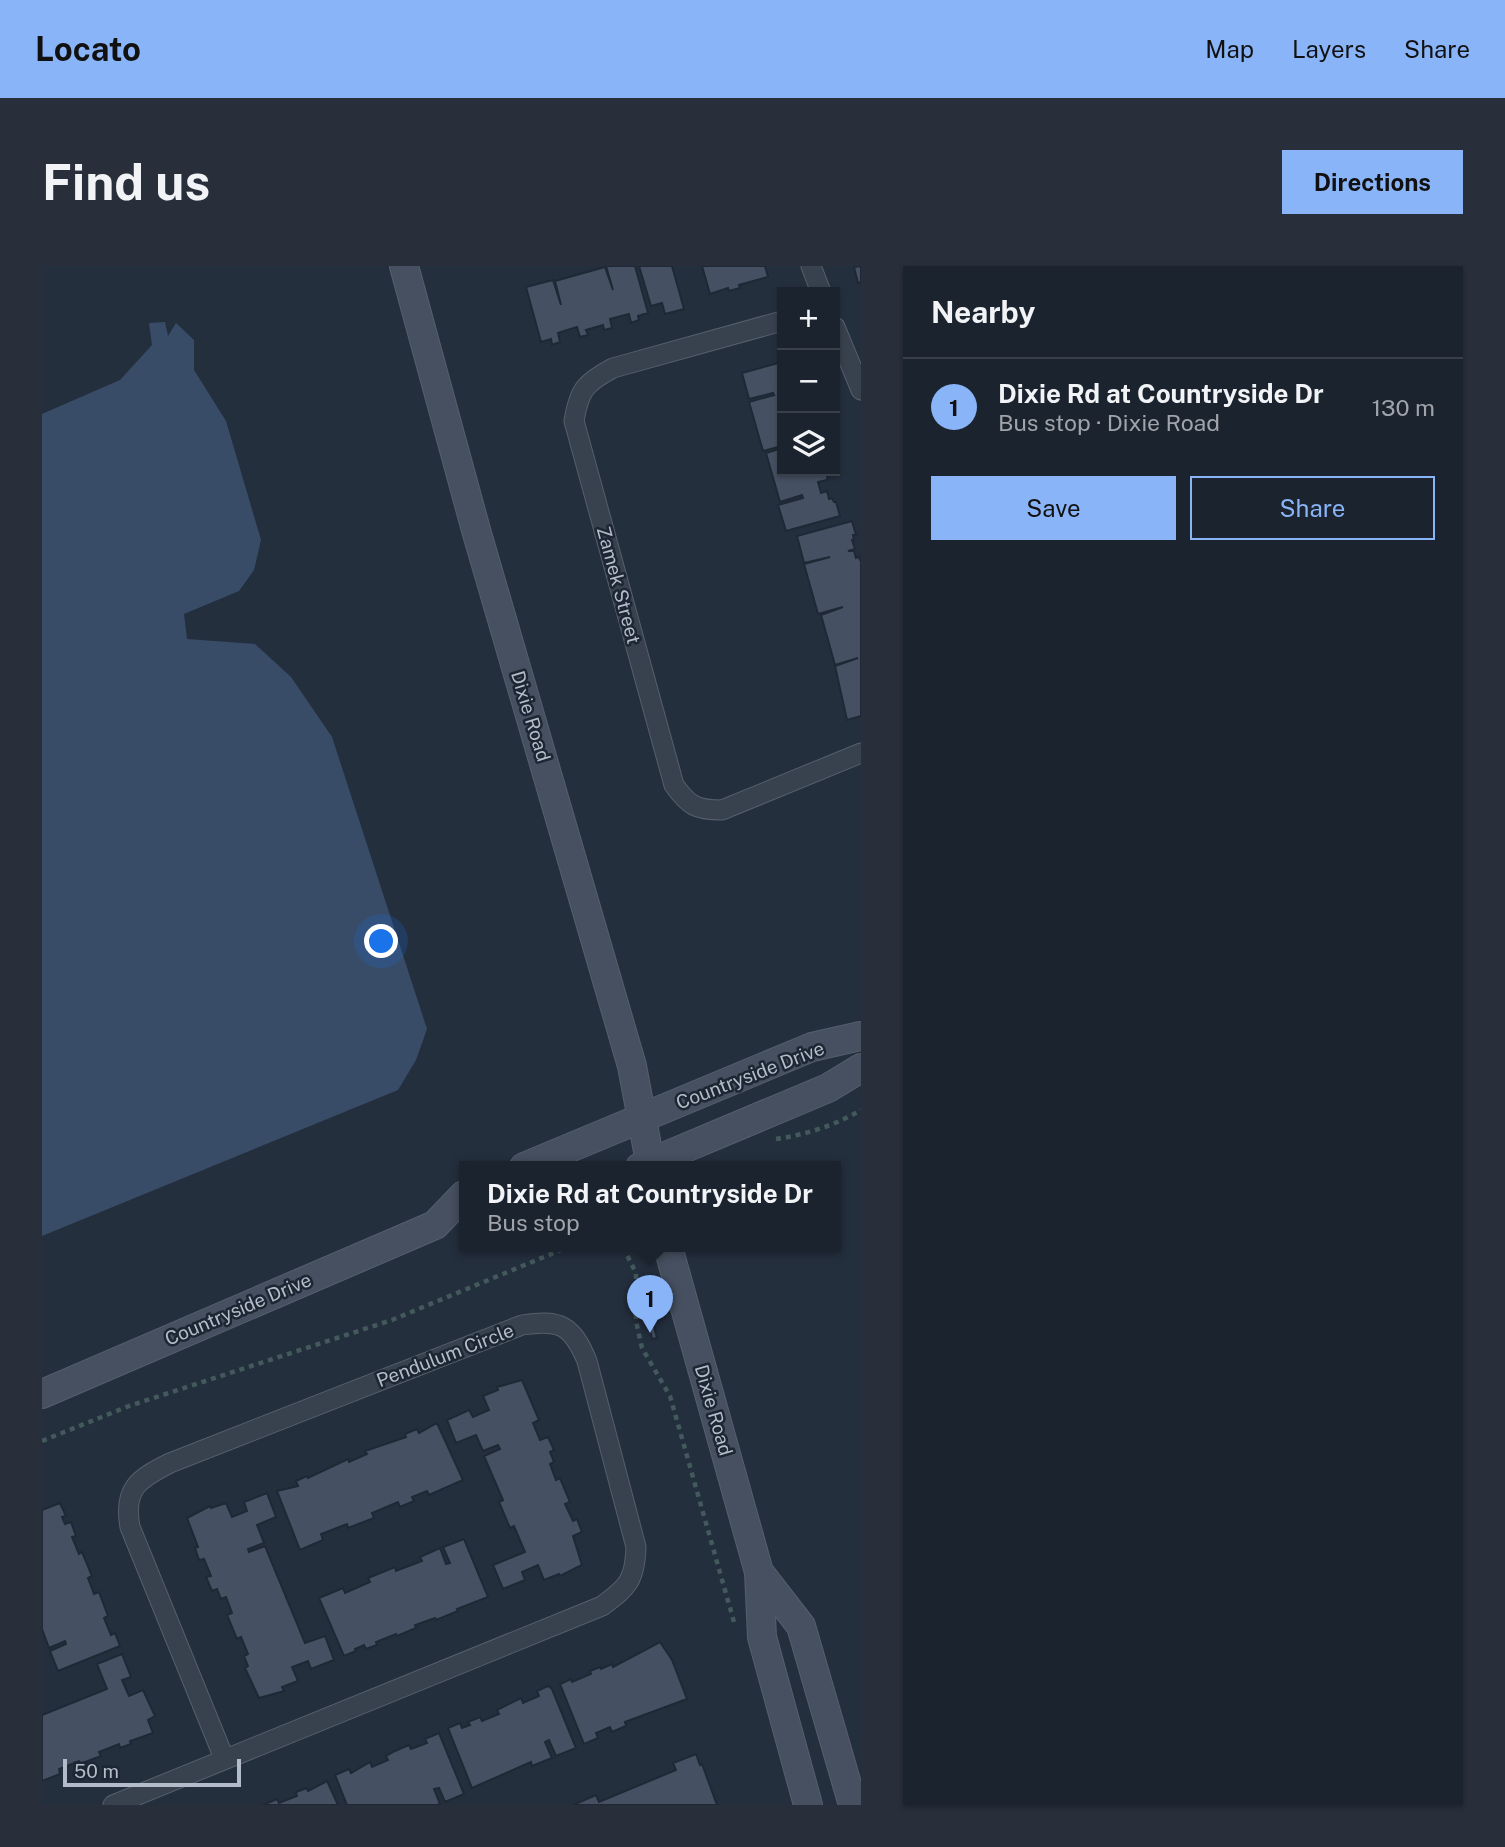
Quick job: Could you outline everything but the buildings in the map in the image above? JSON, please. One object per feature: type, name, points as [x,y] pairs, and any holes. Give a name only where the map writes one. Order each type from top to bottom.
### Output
[{"type":"main road","name":"Dixie Road","points":[[404,266],[472,518],[632,1066],[647,1161]]},
{"type":"main road","name":"Countryside Drive","points":[[538,1161],[812,1047],[861,1036]]},
{"type":"main road","name":"Countryside Drive","points":[[656,1161],[828,1088],[861,1068]]},
{"type":"main road","name":"Countryside Drive","points":[[42,1394],[435,1225],[459,1200]]},
{"type":"main road","name":"Countryside Drive","points":[[435,1225],[459,1226]]},
{"type":"main road","name":"Dixie Road","points":[[669,1252],[760,1572],[762,1637],[808,1805]]},
{"type":"main road","name":"Dixie Road","points":[[760,1572],[801,1626],[853,1805]]},
{"type":"street","points":[[811,266],[819,287]]},
{"type":"street","name":"Zamek Street","points":[[777,322],[612,368],[590,380],[578,398],[574,421],[674,785],[685,800],[702,810],[722,810],[861,753]]},
{"type":"street","points":[[840,339],[861,390]]},
{"type":"street","name":"Pendulum Circle","points":[[113,1805],[602,1606],[623,1591],[634,1573],[636,1547],[587,1361],[581,1346],[570,1332],[556,1323],[522,1325],[170,1463],[142,1478],[128,1500],[131,1527],[224,1758]]},
{"type":"path","points":[[770,1139],[806,1133],[831,1125],[861,1110]]},
{"type":"path","points":[[42,1441],[129,1406],[392,1320],[556,1252]]},
{"type":"path","points":[[626,1252],[636,1273],[636,1321],[642,1348],[670,1396],[726,1592]]},
{"type":"water","points":[[165,322],[168,336],[176,323],[194,340],[194,370],[226,421],[261,540],[254,570],[239,591],[184,614],[187,639],[255,644],[291,677],[332,737],[427,1029],[416,1060],[398,1090],[42,1236],[42,414],[120,380],[152,345],[149,323]]},
{"type":"place","name":"Dixie Rd at Countryside Dr","points":[[650,1333]]}]
